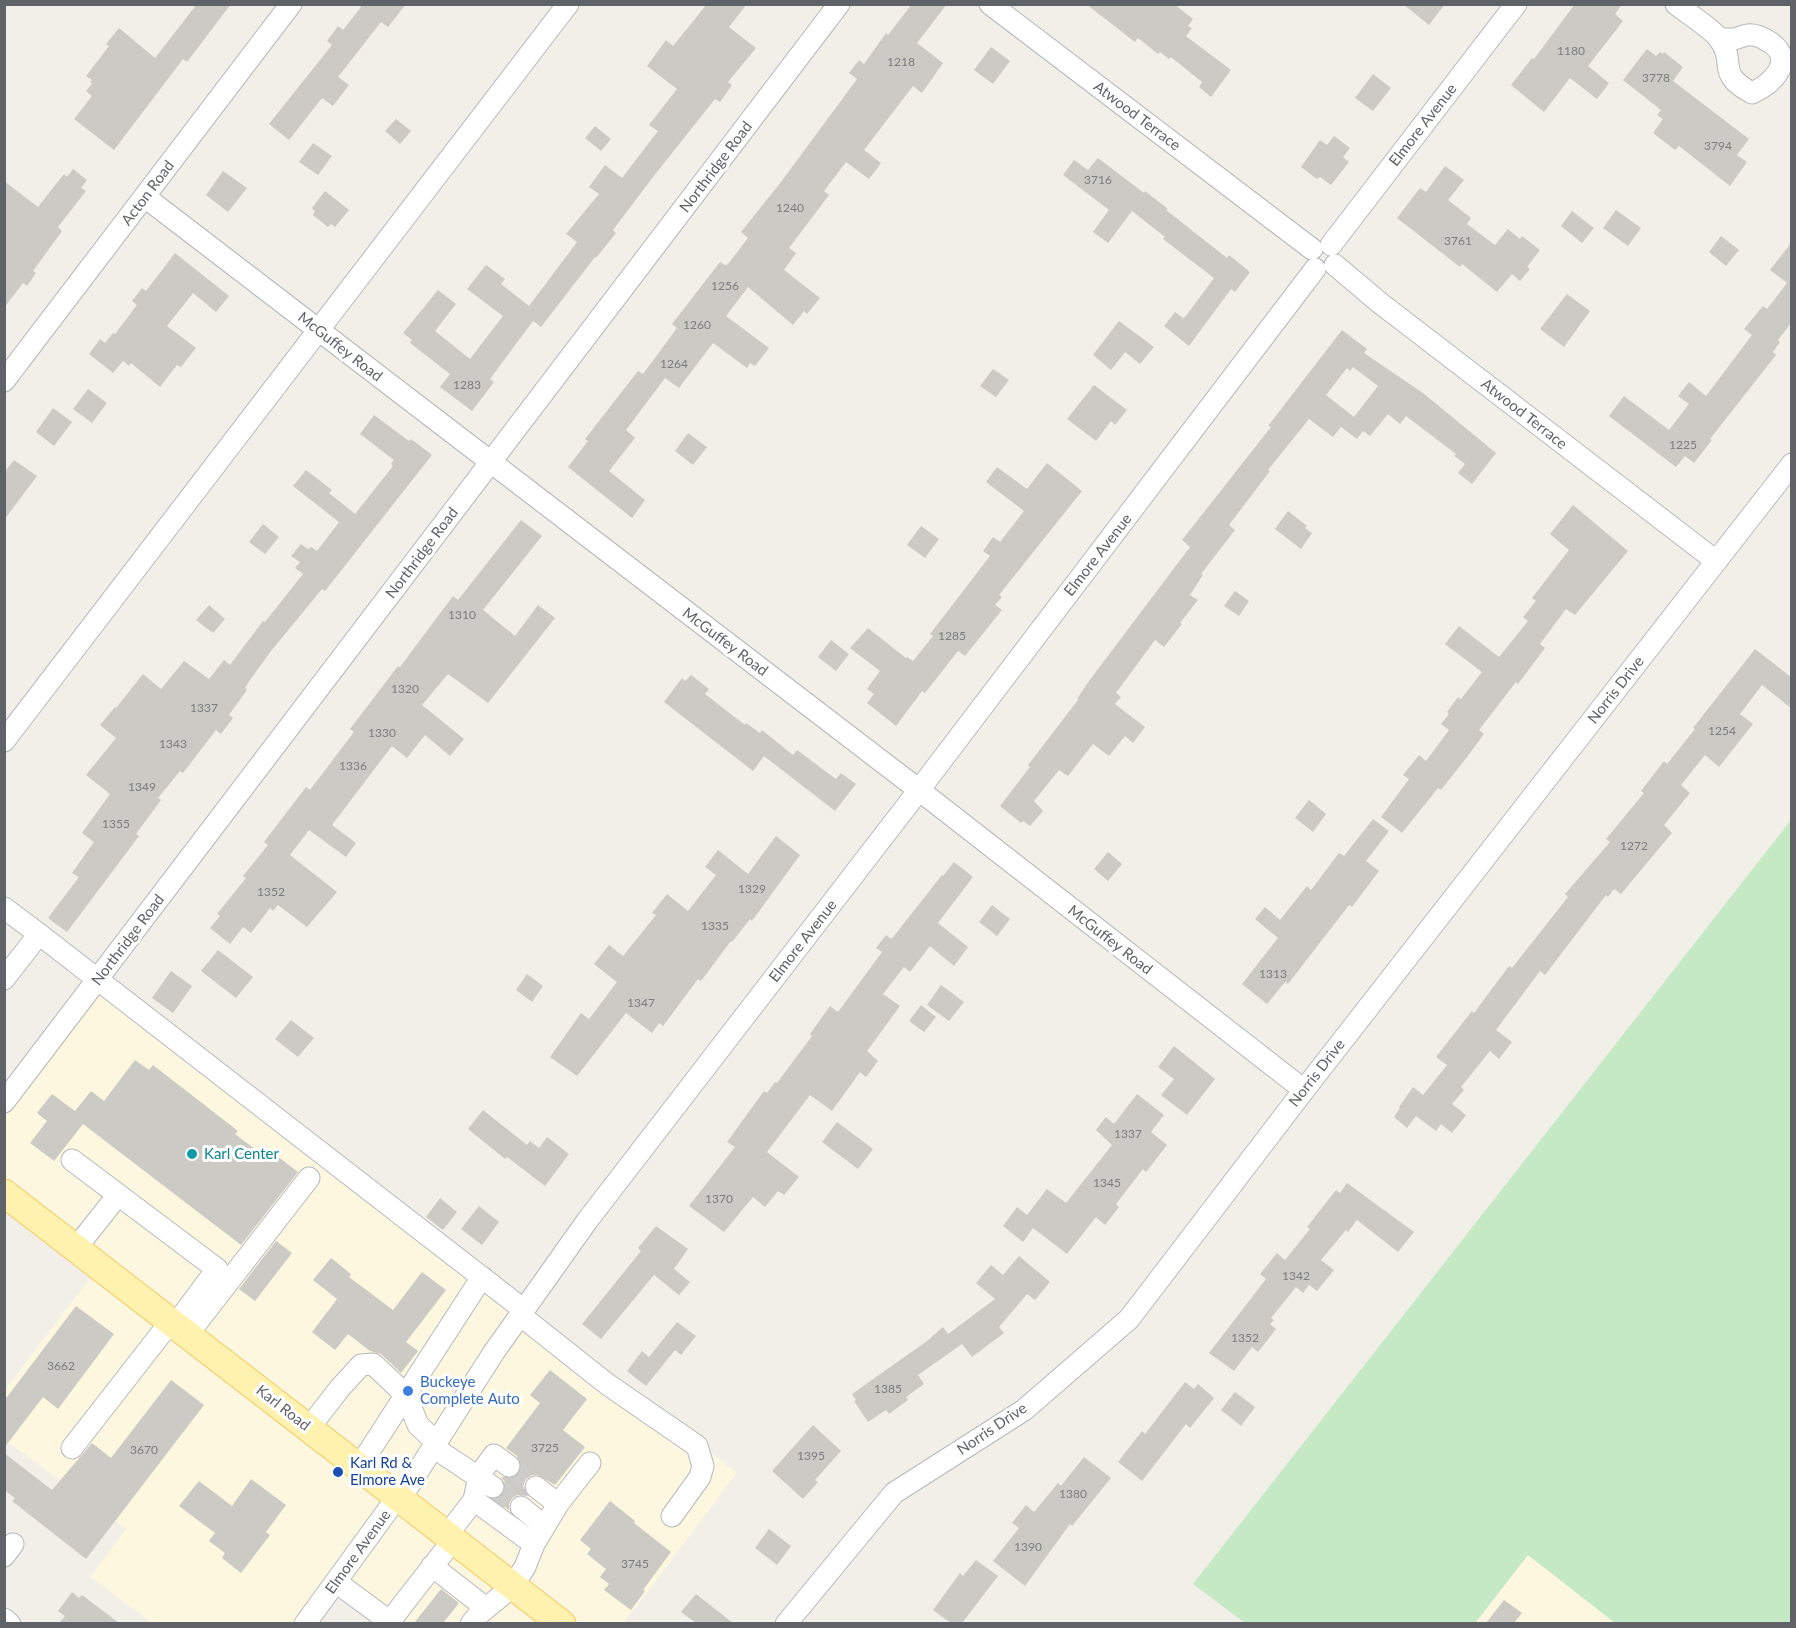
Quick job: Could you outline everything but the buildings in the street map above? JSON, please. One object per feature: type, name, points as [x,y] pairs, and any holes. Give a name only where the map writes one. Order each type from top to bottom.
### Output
[{"type":"main road","name":"Karl Road","points":[[4,1193],[562,1623]]},
{"type":"street","name":"Acton Road","points":[[4,381],[291,4]]},
{"type":"street","points":[[4,741],[567,4]]},
{"type":"street","name":"Northridge Road","points":[[4,1102],[840,4]]},
{"type":"street","name":"Atwood Terrace","points":[[990,4],[1323,257],[1388,310],[1716,561]]},
{"type":"street","name":"Elmore Avenue","points":[[305,1623],[398,1498],[522,1312],[587,1221],[919,790],[1516,4]]},
{"type":"street","points":[[1676,4],[1720,39]]},
{"type":"street","name":"McGuffey Road","points":[[145,197],[919,790],[1304,1090]]},
{"type":"street","name":"Norris Drive","points":[[786,1623],[894,1493],[1024,1410],[1129,1319],[1304,1090],[1791,464]]},
{"type":"street","points":[[4,908],[482,1277],[607,1384],[697,1446],[703,1466],[700,1477],[672,1516]]},
{"type":"street","points":[[4,979],[39,934]]},
{"type":"street","points":[[72,1160],[217,1269],[178,1327]]},
{"type":"street","points":[[72,1448],[309,1178]]},
{"type":"street","points":[[75,1248],[118,1195]]},
{"type":"street","points":[[359,1467],[482,1277]]},
{"type":"street","points":[[309,1428],[361,1365],[373,1364],[406,1395],[418,1425],[434,1445],[451,1460],[486,1481]]},
{"type":"street","points":[[336,1582],[392,1622],[432,1566],[486,1481],[494,1455],[509,1466]]},
{"type":"street","points":[[471,1623],[513,1586],[558,1504],[591,1463]]},
{"type":"street","points":[[536,1487],[558,1504]]},
{"type":"street","points":[[474,1500],[539,1535]]},
{"type":"street","points":[[521,1507],[539,1535]]},
{"type":"street","points":[[432,1566],[486,1608]]},
{"type":"street","points":[[4,1619],[10,1623]]},
{"type":"shaded area","points":[[98,981],[737,1473],[624,1623],[373,1623],[331,1590],[307,1623],[152,1623],[90,1577],[126,1529],[5,1440],[5,1390],[102,1262],[5,1190],[5,1099]]},
{"type":"shaded area","points":[[1528,1555],[1615,1623],[1475,1624]]},
{"type":"green space","points":[[1791,820],[1791,1623],[1615,1623],[1528,1555],[1475,1623],[1245,1623],[1193,1584]]},
{"type":"tunnel","points":[[509,1466],[536,1487]]},
{"type":"tunnel","points":[[493,1487],[521,1507]]},
{"type":"place","name":"Karl Center","points":[[192,1154]]},
{"type":"place","name":"Buckeye Complete Auto","points":[[408,1391]]},
{"type":"place","name":"Karl Rd & Elmore Ave","points":[[338,1472]]}]
